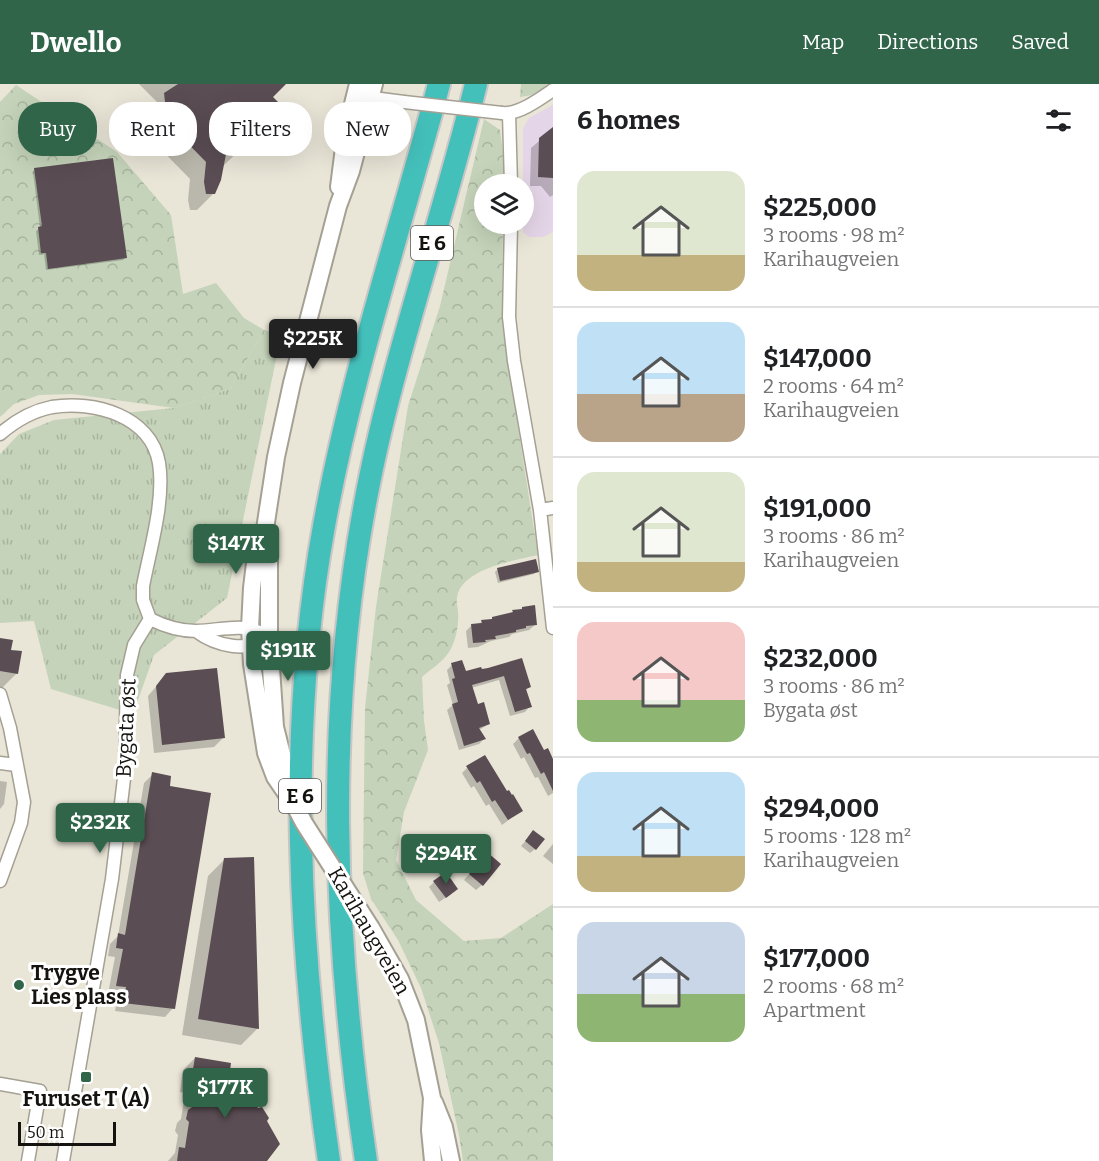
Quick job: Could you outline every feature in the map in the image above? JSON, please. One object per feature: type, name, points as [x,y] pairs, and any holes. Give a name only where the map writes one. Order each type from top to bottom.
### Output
[{"type":"highway","name":"E 6","points":[[329,1161],[311,1019],[302,884],[301,749],[310,621],[324,527],[353,391],[439,84]]},
{"type":"highway","name":"E 6","points":[[366,1161],[348,1015],[340,923],[337,838],[339,710],[347,623],[359,535],[380,433],[400,352],[456,164],[476,84]]},
{"type":"main road","name":"Karihaugveien","points":[[364,90],[351,171],[338,206],[292,383],[276,457],[265,529],[255,563],[250,628],[251,646],[266,753],[275,777],[371,928],[392,963],[408,997],[422,1042],[432,1098],[444,1127],[451,1161]]},
{"type":"main road","name":"Karihaugveien","points":[[265,529],[269,562],[269,638],[275,727],[295,806]]},
{"type":"main road","name":"Karihaugveien","points":[[432,1098],[430,1131],[433,1161]]},
{"type":"street","points":[[364,90],[404,102],[505,113],[533,102],[553,90]]},
{"type":"street","points":[[505,113],[510,174]]},
{"type":"street","points":[[511,234],[509,317],[513,361],[540,510],[553,628]]},
{"type":"street","points":[[0,434],[20,419],[35,412],[52,407],[69,406],[106,411],[129,420],[141,429],[155,451],[161,482],[143,586],[143,600],[150,619],[165,626],[196,631],[250,628],[260,631],[269,638],[260,644],[251,646],[209,641],[196,631]]},
{"type":"street","points":[[540,510],[553,508]]},
{"type":"street","name":"Bygata øst","points":[[63,1161],[112,879],[127,754],[127,675],[134,645],[150,619]]},
{"type":"street","points":[[0,694],[10,728],[23,792],[23,812],[0,881]]},
{"type":"street","points":[[0,763],[16,765]]},
{"type":"street","points":[[0,1084],[40,1091],[28,1161]]},
{"type":"shaded area","points":[[553,105],[553,232],[543,237],[529,237],[525,234],[534,234],[534,174],[523,174],[523,129],[529,118]]},
{"type":"green space","points":[[521,84],[552,84],[532,95],[520,97]]},
{"type":"green space","points":[[16,85],[42,102],[18,102],[18,156],[97,156],[97,139],[109,147],[109,156],[120,156],[171,215],[183,294],[216,283],[244,318],[264,330],[230,389],[174,408],[72,394],[39,395],[14,404],[0,417],[0,102]]},
{"type":"green space","points":[[484,119],[500,130],[504,174],[474,174],[474,234],[503,234],[502,310],[538,555],[503,563],[478,573],[460,588],[454,643],[443,659],[422,677],[428,750],[404,812],[396,860],[416,900],[464,941],[501,938],[553,904],[553,1161],[463,1161],[439,1043],[421,988],[398,940],[371,899],[363,873],[365,708],[376,607],[408,406],[440,306]]},
{"type":"green space","points":[[264,330],[281,335],[227,598],[154,655],[133,714],[51,689],[34,621],[0,623],[0,454],[19,434],[54,420],[174,408],[230,389]]},
{"type":"building","points":[[178,84],[286,84],[273,97],[278,102],[209,102],[209,156],[226,156],[221,180],[215,194],[206,194],[204,182],[206,162],[197,153],[197,102],[165,102],[164,93]]},
{"type":"building","points":[[553,127],[553,178],[538,177],[539,138]]},
{"type":"building","points":[[113,158],[127,258],[48,269],[46,253],[41,253],[38,227],[42,226],[34,168]]},
{"type":"building","points":[[536,559],[539,572],[500,581],[497,568]]},
{"type":"building","points":[[535,605],[537,625],[526,626],[516,632],[495,636],[496,639],[485,640],[486,642],[473,643],[471,624],[482,623],[481,620],[492,619],[492,617],[513,612],[512,610]]},
{"type":"building","points":[[0,638],[13,640],[11,650],[22,651],[18,674],[0,671]]},
{"type":"building","points":[[522,658],[531,687],[526,689],[532,707],[515,712],[504,676],[472,685],[478,704],[484,702],[490,724],[479,728],[486,739],[464,746],[452,704],[458,702],[452,679],[455,678],[451,663],[462,660],[466,671],[481,667],[482,669],[488,668]]},
{"type":"building","points":[[217,668],[225,738],[162,745],[156,686],[166,673]]},
{"type":"building","points":[[533,729],[544,750],[548,748],[553,759],[553,791],[544,772],[541,774],[518,737]]},
{"type":"building","points":[[485,755],[507,791],[513,794],[523,811],[508,820],[495,800],[492,802],[480,781],[477,783],[466,766]]},
{"type":"building","points":[[152,772],[171,776],[170,786],[211,793],[175,1009],[123,1003],[126,987],[116,986],[123,949],[116,948],[118,933],[125,935]]},
{"type":"building","points":[[533,830],[545,839],[536,850],[525,841]]},
{"type":"building","points":[[487,852],[501,864],[483,886],[469,874]]},
{"type":"building","points":[[254,857],[259,1029],[198,1019],[224,858]]},
{"type":"building","points":[[446,872],[458,889],[446,898],[433,881]]},
{"type":"building","points":[[195,1057],[231,1063],[229,1078],[242,1080],[258,1108],[262,1107],[280,1144],[267,1161],[177,1161],[179,1147],[185,1148],[189,1122],[186,1119],[188,1110],[192,1107],[196,1082],[191,1081]]},
{"type":"place","name":"Trygve Lies plass","points":[[19,985]]},
{"type":"place","name":"Furuset T (A)","points":[[86,1077]]}]
